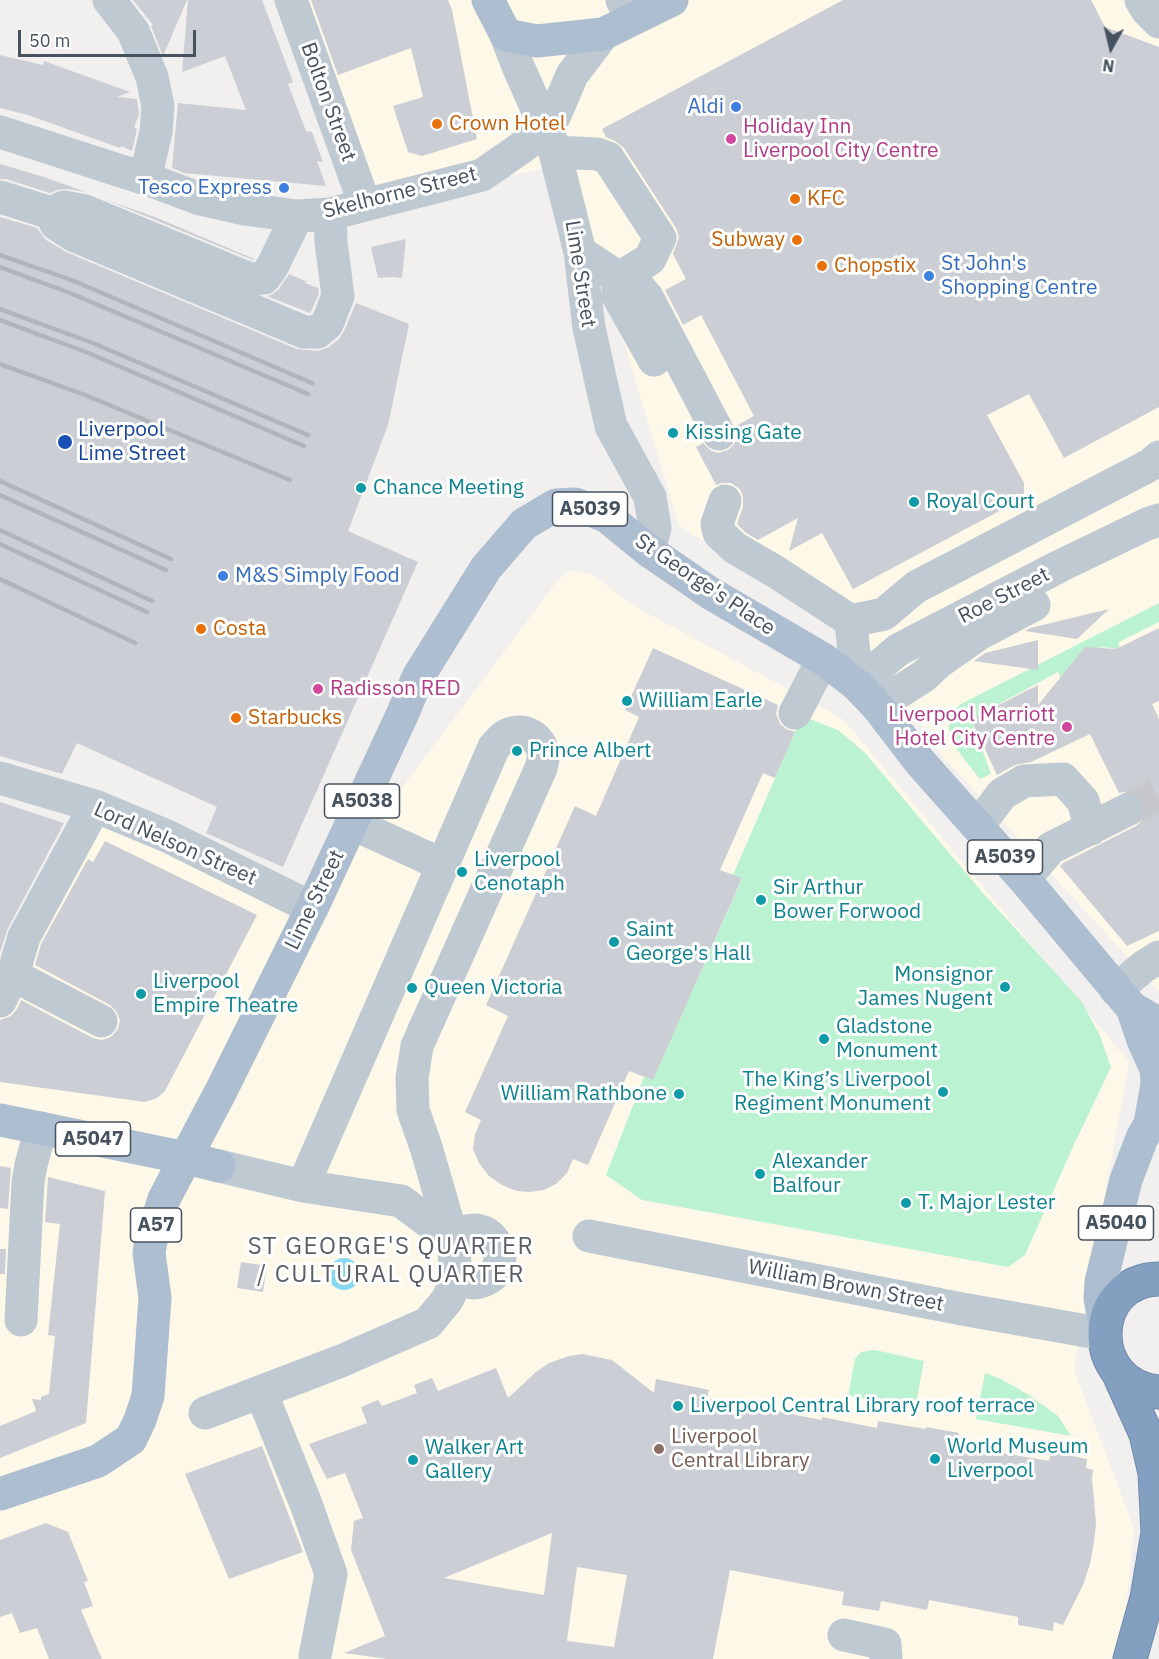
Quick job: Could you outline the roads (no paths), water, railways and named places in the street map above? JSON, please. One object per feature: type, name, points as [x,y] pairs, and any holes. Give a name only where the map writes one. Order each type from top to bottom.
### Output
[{"type":"highway","points":[[1159,1279],[1139,1283],[1116,1300],[1109,1312],[1104,1330],[1105,1349],[1110,1362],[1119,1374],[1139,1388],[1159,1392]]},
{"type":"highway","points":[[1119,1374],[1146,1434],[1155,1473],[1158,1533],[1148,1598],[1130,1659]]},
{"type":"main road","name":"Lime Street","points":[[488,0],[506,36]]},
{"type":"main road","points":[[506,36],[537,41],[603,34],[627,10],[672,0]]},
{"type":"main road","name":"St George's Place","points":[[524,524],[556,505],[574,504],[606,516],[649,551],[710,593],[823,660],[867,695]]},
{"type":"main road","name":"Lime Street","points":[[186,1158],[312,908],[418,677],[486,568],[524,524]]},
{"type":"main road","name":"A5039","points":[[867,695],[920,762],[1024,879],[1143,1026],[1156,1069],[1155,1117]]},
{"type":"main road","name":"A5040","points":[[1104,1330],[1100,1299],[1101,1282],[1126,1180],[1143,1138],[1155,1117]]},
{"type":"main road","name":"A5047","points":[[0,1120],[219,1166]]},
{"type":"main road","name":"A57","points":[[0,1494],[98,1461],[131,1439],[148,1396],[155,1298],[149,1253],[151,1242],[164,1199],[186,1158]]},
{"type":"street","points":[[109,0],[133,31],[152,77],[158,106],[156,132],[144,179]]},
{"type":"street","name":"Bolton Street","points":[[291,0],[365,205]]},
{"type":"street","points":[[1141,0],[1159,22]]},
{"type":"street","points":[[603,34],[572,75],[555,115],[551,140],[608,158],[660,238],[650,259],[620,278]]},
{"type":"street","name":"Lime Street","points":[[506,36],[551,140],[580,252],[589,328],[611,426],[650,497],[655,528],[649,551]]},
{"type":"street","name":"Skelhorne Street","points":[[0,132],[211,201],[244,209],[297,216],[330,214],[482,175],[521,148],[551,140]]},
{"type":"street","points":[[0,197],[51,213],[64,207],[85,211],[250,279],[264,278],[272,267],[297,216]]},
{"type":"street","points":[[51,213],[56,224],[73,236],[304,332],[317,332],[327,324],[338,296],[330,214]]},
{"type":"street","points":[[580,252],[620,278],[637,285],[646,297],[710,440],[618,296],[620,278]]},
{"type":"street","points":[[851,621],[884,614],[916,587],[1150,465],[1159,457]]},
{"type":"street","points":[[724,501],[717,524],[719,533],[735,548],[851,621],[867,695]]},
{"type":"street","name":"Roe Street","points":[[867,695],[898,650],[1060,566],[1159,520]]},
{"type":"street","name":"Roe Street","points":[[867,695],[924,676],[939,662],[979,634],[1159,542]]},
{"type":"street","points":[[795,713],[823,660]]},
{"type":"street","points":[[205,1413],[341,1361],[428,1323],[447,1300],[453,1288],[456,1276],[453,1240],[413,1110],[412,1078],[417,1046],[541,768],[544,755],[531,734],[519,731],[507,734],[494,747],[303,1186]]},
{"type":"street","name":"Lord Nelson Street","points":[[14,775],[167,836],[312,908]]},
{"type":"street","points":[[978,826],[1002,795],[1024,781],[1063,779],[1083,801],[1109,819],[1051,848],[1024,879]]},
{"type":"street","points":[[95,806],[24,937],[7,988],[100,1021]]},
{"type":"street","points":[[351,823],[443,865]]},
{"type":"street","points":[[1143,1026],[1143,967],[1159,957]]},
{"type":"street","points":[[21,1320],[28,1182],[41,1128]]},
{"type":"street","points":[[219,1166],[303,1186],[401,1201],[453,1240]]},
{"type":"street","points":[[453,1240],[459,1234],[479,1231],[494,1240],[500,1257],[496,1271],[486,1280],[469,1283],[456,1276]]},
{"type":"street","name":"William Brown Street","points":[[589,1236],[962,1309],[1104,1330]]},
{"type":"street","points":[[261,1392],[331,1574],[315,1656]]},
{"type":"street","points":[[844,1635],[885,1644],[886,1659]]},
{"type":"water","points":[[344,1258],[355,1263],[360,1274],[355,1285],[344,1290],[333,1285],[328,1274],[333,1263]]},
{"type":"tunnel","points":[[1127,810],[1159,794]]},
{"type":"railway","points":[[0,255],[74,281],[312,383]]},
{"type":"railway","points":[[0,267],[70,293],[308,394]]},
{"type":"railway","points":[[0,309],[93,343],[308,435]]},
{"type":"railway","points":[[0,320],[86,352],[304,446]]},
{"type":"railway","points":[[0,364],[85,395],[290,480]]},
{"type":"railway","points":[[0,481],[171,559]]},
{"type":"railway","points":[[0,495],[166,570]]},
{"type":"railway","points":[[0,530],[152,601]]},
{"type":"railway","points":[[0,544],[147,612]]},
{"type":"railway","points":[[0,579],[135,643]]},
{"type":"place","name":"Aldi","points":[[736,107]]},
{"type":"place","name":"Crown Hotel","points":[[437,124]]},
{"type":"place","name":"Holiday Inn Liverpool City Centre","points":[[731,139]]},
{"type":"place","name":"Tesco Express","points":[[284,188]]},
{"type":"place","name":"KFC","points":[[795,199]]},
{"type":"place","name":"Subway","points":[[797,240]]},
{"type":"place","name":"Chopstix","points":[[822,266]]},
{"type":"place","name":"St John's Shopping Centre","points":[[929,276]]},
{"type":"place","name":"Kissing Gate","points":[[673,433]]},
{"type":"place","name":"Liverpool Lime Street","points":[[65,442]]},
{"type":"place","name":"Chance Meeting","points":[[361,488]]},
{"type":"place","name":"Royal Court","points":[[914,502]]},
{"type":"place","name":"M&S Simply Food","points":[[223,576]]},
{"type":"place","name":"Costa","points":[[201,629]]},
{"type":"place","name":"Radisson RED","points":[[318,689]]},
{"type":"place","name":"William Earle","points":[[627,701]]},
{"type":"place","name":"Starbucks","points":[[236,718]]},
{"type":"place","name":"Liverpool Marriott Hotel City Centre","points":[[1067,727]]},
{"type":"place","name":"Prince Albert","points":[[517,751]]},
{"type":"place","name":"Liverpool Cenotaph","points":[[462,872]]},
{"type":"place","name":"Sir Arthur Bower Forwood","points":[[761,900]]},
{"type":"place","name":"Saint George's Hall","points":[[614,942]]},
{"type":"place","name":"Monsignor James Nugent","points":[[1005,987]]},
{"type":"place","name":"Queen Victoria","points":[[412,988]]},
{"type":"place","name":"Liverpool Empire Theatre","points":[[141,994]]},
{"type":"place","name":"Gladstone Monument","points":[[824,1039]]},
{"type":"place","name":"The King’s Liverpool Regiment Monument","points":[[943,1092]]},
{"type":"place","name":"William Rathbone","points":[[679,1094]]},
{"type":"place","name":"Alexander Balfour","points":[[760,1174]]},
{"type":"place","name":"T. Major Lester","points":[[906,1203]]},
{"type":"place","name":"Liverpool Central Library roof terrace","points":[[678,1406]]},
{"type":"place","name":"Liverpool Central Library","points":[[659,1449]]},
{"type":"place","name":"World Museum Liverpool","points":[[935,1459]]},
{"type":"place","name":"Walker Art Gallery","points":[[413,1460]]},
{"type":"district","name":"ST GEORGE'S QUARTER / CULTURAL QUARTER","points":[[391,1261]]}]
